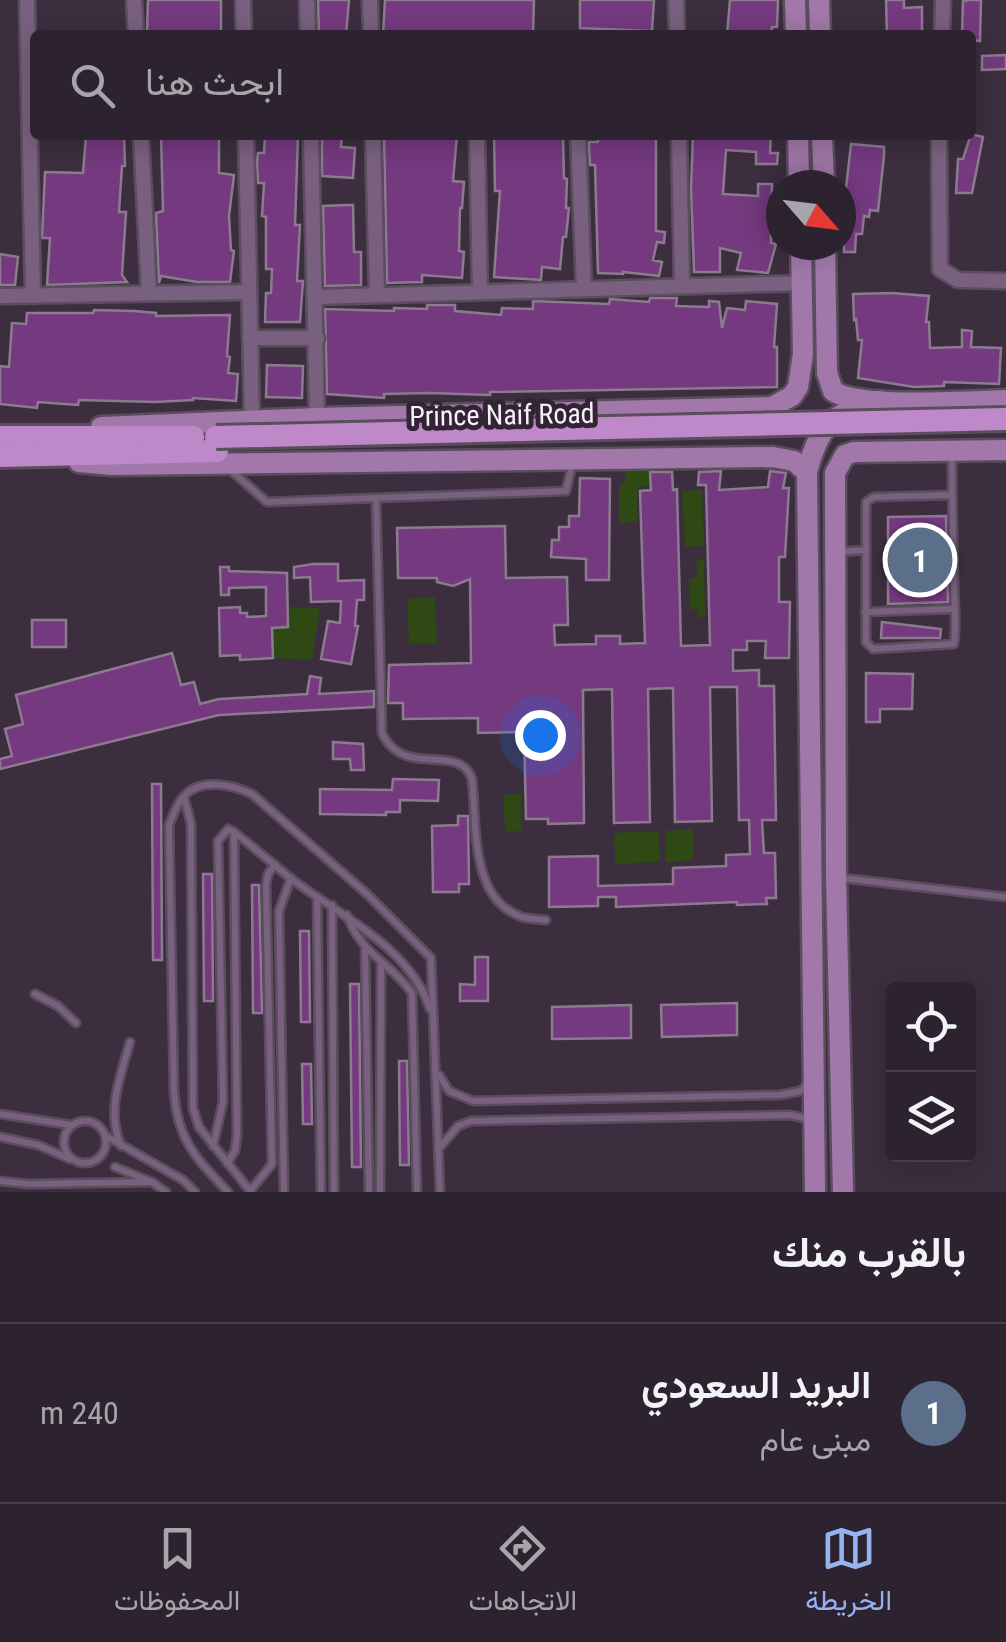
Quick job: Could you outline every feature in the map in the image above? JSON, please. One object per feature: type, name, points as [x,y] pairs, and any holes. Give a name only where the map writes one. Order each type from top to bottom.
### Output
[{"type":"main road","name":"Prince Naif Road","points":[[218,450],[1006,419]]},
{"type":"main road","name":"Prince Naif Road","points":[[0,437],[40,446],[218,450],[1006,432]]},
{"type":"main road","name":"Prince Naif Road","points":[[0,456],[40,446]]},
{"type":"street","points":[[27,0],[33,296]]},
{"type":"street","points":[[134,0],[136,30]]},
{"type":"street","points":[[243,0],[244,30]]},
{"type":"street","points":[[307,0],[308,30]]},
{"type":"street","points":[[370,0],[371,30]]},
{"type":"street","points":[[676,0],[677,30]]},
{"type":"street","points":[[795,0],[796,30]]},
{"type":"street","points":[[819,0],[820,30]]},
{"type":"street","points":[[942,30],[943,0]]},
{"type":"street","points":[[141,140],[148,293]]},
{"type":"street","points":[[246,140],[252,421]]},
{"type":"street","points":[[311,140],[317,418]]},
{"type":"street","points":[[373,140],[378,295]]},
{"type":"street","points":[[477,140],[480,292]]},
{"type":"street","points":[[578,140],[584,288]]},
{"type":"street","points":[[679,140],[682,285]]},
{"type":"street","points":[[798,140],[799,170]]},
{"type":"street","points":[[822,140],[823,170]]},
{"type":"street","points":[[939,140],[940,269],[958,280],[1006,281]]},
{"type":"street","points":[[40,446],[99,428],[317,418],[772,407],[792,396],[798,387],[803,354],[801,260]]},
{"type":"street","points":[[773,457],[792,449],[809,434],[823,410],[830,385],[826,260]]},
{"type":"street","points":[[316,298],[802,283]]},
{"type":"street","points":[[0,296],[248,292]]},
{"type":"street","points":[[250,338],[317,338]]},
{"type":"street","points":[[830,385],[845,398],[879,401],[1006,400]]},
{"type":"street","points":[[815,1192],[806,472],[820,435],[833,418],[879,401]]},
{"type":"street","points":[[926,451],[893,441],[886,434],[886,424],[896,411],[933,401]]},
{"type":"street","points":[[690,410],[736,416],[746,423],[749,436],[741,450],[712,457]]},
{"type":"street","points":[[218,450],[574,459],[773,457],[794,461],[806,472]]},
{"type":"street","points":[[843,1192],[836,878],[835,474],[845,456],[854,452],[1006,450]]},
{"type":"lane","points":[[218,450],[267,502],[566,490],[574,459]]},
{"type":"lane","points":[[952,450],[954,644],[873,649],[866,642],[864,612],[868,498],[952,495]]},
{"type":"lane","points":[[376,498],[382,732],[392,749],[402,756],[460,762],[468,767],[484,879],[504,906],[520,916],[546,920]]},
{"type":"lane","points":[[834,552],[866,550]]},
{"type":"lane","points":[[864,612],[954,609]]},
{"type":"lane","points":[[228,1192],[197,1159],[176,1118],[170,825],[183,796],[198,787],[216,785],[252,794],[366,893],[432,958],[440,1192]]},
{"type":"lane","points":[[183,796],[191,824],[193,1108],[199,1127],[212,1146],[251,1192],[272,1164],[266,886],[268,874],[276,865]]},
{"type":"lane","points":[[212,1146],[223,1102],[218,840],[228,830],[347,914],[422,986],[434,1020]]},
{"type":"lane","points":[[228,1164],[237,1135],[234,832]]},
{"type":"lane","points":[[284,1192],[279,911],[291,878]]},
{"type":"lane","points":[[836,878],[1006,897]]},
{"type":"lane","points":[[317,896],[320,1192]]},
{"type":"lane","points":[[332,905],[334,1192]]},
{"type":"lane","points":[[347,914],[365,949],[412,993],[417,1192]]},
{"type":"lane","points":[[365,949],[369,1192]]},
{"type":"lane","points":[[380,1192],[381,964]]},
{"type":"lane","points":[[35,994],[58,1006],[76,1023]]},
{"type":"lane","points":[[121,1146],[113,1127],[114,1100],[130,1042]]},
{"type":"lane","points":[[437,1073],[449,1091],[474,1101],[780,1095],[801,1091],[812,1074]]},
{"type":"lane","points":[[0,1114],[71,1125],[88,1120],[99,1125],[106,1136],[182,1180],[195,1192]]},
{"type":"lane","points":[[441,1147],[458,1126],[470,1121],[790,1114],[804,1118],[814,1136]]},
{"type":"lane","points":[[71,1125],[64,1136],[65,1149],[73,1160]]},
{"type":"lane","points":[[0,1137],[89,1163],[106,1150],[106,1136]]},
{"type":"lane","points":[[115,1168],[152,1182],[166,1192]]},
{"type":"lane","points":[[0,1180],[28,1184],[152,1182]]},
{"type":"green space","points":[[625,468],[655,468],[655,486],[637,487],[637,522],[619,523],[619,483],[625,482]]},
{"type":"green space","points":[[702,490],[704,546],[685,547],[682,491]]},
{"type":"green space","points":[[704,557],[705,617],[698,618],[698,609],[690,610],[689,579],[697,578],[696,563]]},
{"type":"green space","points":[[435,597],[437,643],[409,645],[407,599]]},
{"type":"green space","points":[[287,607],[320,608],[312,660],[273,658],[273,628],[287,627]]},
{"type":"green space","points":[[521,794],[522,831],[505,832],[503,795]]},
{"type":"green space","points":[[693,829],[694,860],[666,862],[665,831]]},
{"type":"green space","points":[[659,831],[660,862],[615,864],[614,833]]},
{"type":"building","points":[[148,0],[221,0],[221,30],[147,30]]},
{"type":"building","points":[[318,0],[349,0],[346,30],[319,30]]},
{"type":"building","points":[[385,0],[534,0],[533,30],[383,30]]},
{"type":"building","points":[[580,0],[654,0],[652,30],[580,28]]},
{"type":"building","points":[[730,0],[778,0],[777,27],[727,30]]},
{"type":"building","points":[[886,0],[904,0],[904,8],[922,7],[922,30],[887,30]]},
{"type":"building","points":[[981,0],[980,41],[976,41],[976,30],[962,30],[963,1]]},
{"type":"building","points":[[1006,55],[1006,69],[982,70],[982,56]]},
{"type":"building","points":[[976,135],[983,137],[972,193],[956,193],[958,159],[963,159],[969,140],[976,140]]},
{"type":"building","points":[[86,140],[124,140],[119,212],[126,212],[122,275],[127,282],[47,285],[50,238],[42,238],[45,172],[83,173]]},
{"type":"building","points":[[161,140],[219,140],[219,173],[234,175],[229,216],[234,251],[230,282],[161,276],[159,283],[156,213],[163,211]]},
{"type":"building","points":[[265,140],[298,140],[295,225],[300,225],[297,281],[303,281],[300,322],[265,322],[272,269],[266,269],[264,183],[258,183],[258,153],[264,153]]},
{"type":"building","points":[[322,140],[342,140],[341,147],[355,148],[353,178],[322,176]]},
{"type":"building","points":[[384,140],[457,140],[453,181],[464,182],[459,251],[464,252],[462,278],[422,275],[422,282],[387,283]]},
{"type":"building","points":[[494,140],[563,140],[569,208],[560,269],[542,267],[541,280],[494,277],[500,191],[495,191]]},
{"type":"building","points":[[656,140],[656,231],[665,232],[664,243],[657,242],[653,260],[662,262],[659,276],[598,273],[595,165],[590,165],[589,142]]},
{"type":"building","points":[[693,140],[771,140],[770,153],[778,153],[777,164],[756,164],[756,152],[726,150],[723,194],[758,196],[758,184],[766,184],[766,260],[772,260],[768,273],[737,270],[741,253],[720,248],[720,272],[694,272]]},
{"type":"building","points":[[851,144],[884,147],[878,211],[870,210],[869,217],[864,216],[862,234],[856,234],[856,170],[848,170]]},
{"type":"building","points":[[353,205],[354,252],[361,252],[361,285],[325,286],[323,206]]},
{"type":"building","points":[[0,254],[18,257],[15,285],[0,285]]},
{"type":"building","points":[[853,294],[929,296],[926,322],[930,348],[962,347],[962,330],[972,331],[971,347],[1001,348],[999,384],[944,382],[944,386],[914,387],[858,378],[862,340],[858,340],[854,320]]},
{"type":"building","points":[[650,298],[677,298],[676,306],[709,307],[709,301],[719,302],[722,328],[727,308],[745,310],[746,301],[777,304],[777,387],[384,394],[384,398],[327,394],[325,309],[394,311],[455,305],[455,311],[501,315],[502,308],[533,309],[533,301],[609,304],[610,299],[649,302]]},
{"type":"building","points":[[94,310],[156,316],[230,315],[228,373],[238,374],[236,401],[79,400],[78,405],[38,402],[37,408],[0,404],[0,366],[9,367],[12,323],[26,324],[27,313]]},
{"type":"building","points":[[267,365],[303,366],[302,398],[266,397]]},
{"type":"building","points":[[721,471],[719,490],[768,487],[770,471],[786,473],[783,488],[789,488],[785,557],[779,557],[779,602],[790,602],[789,658],[765,658],[766,641],[747,641],[747,650],[733,650],[733,671],[759,670],[759,686],[774,686],[776,820],[762,820],[764,853],[775,853],[776,898],[766,898],[767,904],[616,907],[616,897],[598,897],[598,906],[549,907],[549,857],[598,856],[598,886],[673,884],[673,868],[726,866],[726,855],[750,854],[749,820],[739,820],[737,687],[710,687],[712,821],[675,822],[673,688],[648,689],[650,822],[614,823],[612,689],[583,690],[584,823],[548,824],[548,819],[526,819],[524,732],[478,733],[478,718],[403,719],[403,703],[388,703],[389,665],[471,663],[470,579],[453,586],[437,582],[437,578],[398,578],[397,528],[505,526],[506,578],[567,577],[568,625],[554,625],[555,645],[596,644],[596,636],[620,636],[620,644],[645,643],[640,491],[651,490],[650,472],[672,472],[673,490],[677,489],[681,646],[710,645],[706,485],[698,485],[699,472]]},
{"type":"building","points":[[580,478],[610,479],[609,580],[586,580],[586,559],[551,557],[552,540],[559,540],[559,527],[569,527],[569,516],[579,516]]},
{"type":"building","points":[[946,516],[948,602],[888,604],[888,517]]},
{"type":"building","points":[[338,564],[338,581],[364,580],[364,600],[357,600],[358,626],[351,664],[321,659],[328,621],[340,623],[341,601],[311,602],[310,577],[294,578],[294,567]]},
{"type":"building","points":[[220,567],[229,567],[229,571],[287,573],[288,627],[272,628],[273,658],[240,660],[240,655],[220,656],[219,608],[240,607],[240,613],[247,613],[247,617],[266,616],[266,587],[229,588],[229,595],[221,595]]},
{"type":"building","points":[[32,620],[66,620],[66,647],[32,647]]},
{"type":"building","points":[[882,622],[941,629],[940,638],[881,638]]},
{"type":"building","points":[[172,653],[181,685],[194,682],[200,704],[219,699],[307,694],[310,676],[321,678],[319,694],[374,691],[374,707],[219,715],[0,769],[0,759],[12,756],[5,729],[23,724],[16,695]]},
{"type":"building","points":[[866,673],[913,674],[912,709],[880,709],[880,722],[866,722]]},
{"type":"building","points":[[333,742],[363,744],[364,770],[351,770],[350,759],[333,759]]},
{"type":"building","points":[[393,779],[439,780],[438,801],[400,800],[400,812],[386,815],[320,814],[320,789],[392,790]]},
{"type":"building","points":[[152,784],[161,784],[162,960],[153,960]]},
{"type":"building","points":[[458,816],[468,816],[469,884],[459,884],[459,892],[433,892],[432,826],[458,825]]},
{"type":"building","points":[[203,874],[212,874],[213,1001],[204,1001]]},
{"type":"building","points":[[252,885],[259,885],[262,1013],[253,1013]]},
{"type":"building","points":[[300,931],[309,931],[310,1022],[301,1022]]},
{"type":"building","points":[[475,957],[488,957],[488,1001],[460,1001],[460,984],[475,985]]},
{"type":"building","points":[[350,984],[359,984],[361,1167],[352,1167]]},
{"type":"building","points":[[737,1003],[737,1035],[662,1037],[661,1005]]},
{"type":"building","points":[[631,1005],[631,1038],[552,1039],[552,1007]]},
{"type":"building","points":[[399,1061],[407,1061],[409,1165],[400,1165]]},
{"type":"building","points":[[302,1064],[311,1064],[312,1124],[303,1124]]},
{"type":"place","name":"البريد السعودي","points":[[920,560]]}]
